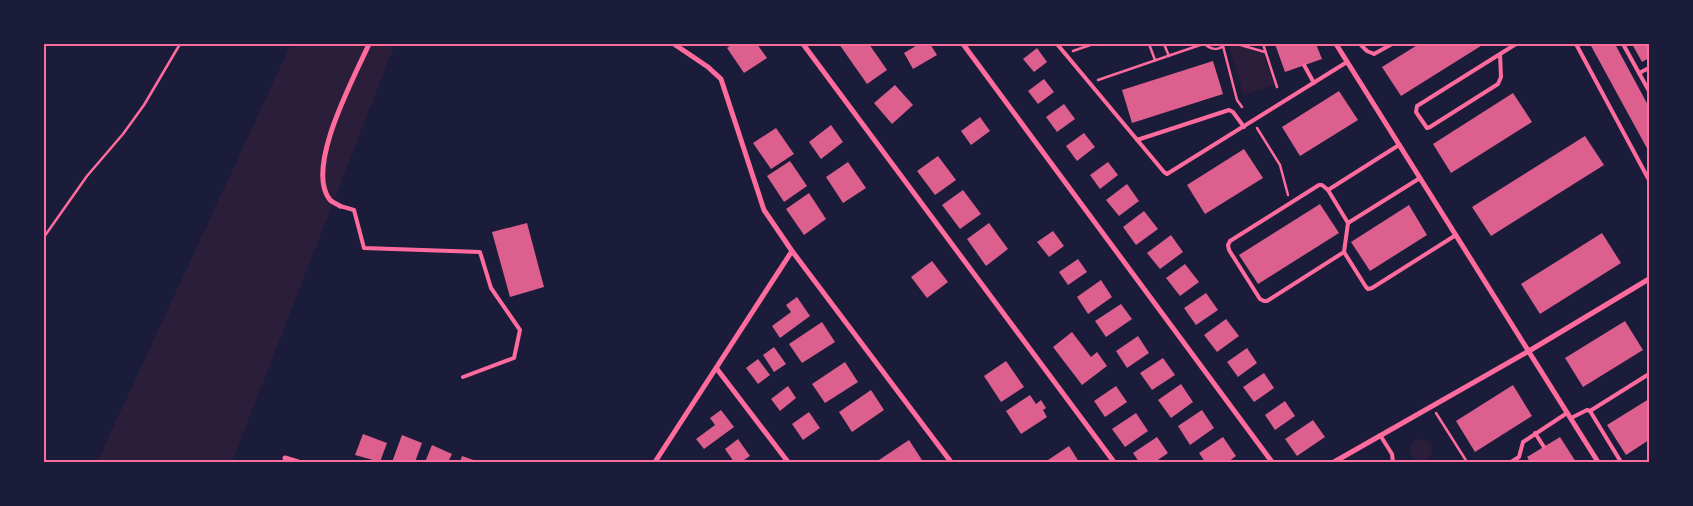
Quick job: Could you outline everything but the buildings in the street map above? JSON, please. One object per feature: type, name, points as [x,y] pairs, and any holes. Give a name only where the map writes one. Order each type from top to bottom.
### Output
[{"type":"street","points":[[340,206],[331,200],[325,189],[323,173],[324,156],[329,136],[369,44]]},
{"type":"street","points":[[674,44],[708,67],[720,79],[764,210],[792,251],[952,462]]},
{"type":"street","points":[[804,44],[1114,462]]},
{"type":"street","points":[[963,44],[1272,462]]},
{"type":"street","points":[[1336,44],[1598,462]]},
{"type":"street","points":[[656,462],[792,251]]},
{"type":"street","points":[[1334,462],[1649,279]]},
{"type":"street","points":[[717,369],[788,462]]},
{"type":"street","points":[[285,458],[298,462]]},
{"type":"lane","points":[[1057,44],[1167,174],[1347,62]]},
{"type":"lane","points":[[1360,44],[1367,51],[1374,54],[1392,44]]},
{"type":"lane","points":[[1500,54],[1501,78],[1498,84],[1430,127],[1424,126],[1416,112],[1417,106],[1500,54],[1516,44]]},
{"type":"lane","points":[[1576,44],[1649,180]]},
{"type":"lane","points":[[1623,44],[1649,91]]},
{"type":"lane","points":[[1304,65],[1314,83]]},
{"type":"lane","points":[[1639,74],[1649,68]]},
{"type":"lane","points":[[1137,140],[1229,110],[1233,112],[1244,127]]},
{"type":"lane","points":[[1328,190],[1399,145]]},
{"type":"lane","points":[[1348,223],[1420,178]]},
{"type":"lane","points":[[1344,252],[1264,302],[1260,299],[1229,250],[1228,245],[1230,241],[1322,185],[1328,190],[1348,223],[1344,252],[1368,289],[1456,235]]},
{"type":"lane","points":[[340,206],[354,210],[364,248],[480,252],[491,288],[520,330],[514,358],[463,377]]},
{"type":"lane","points":[[1590,412],[1649,374]]},
{"type":"lane","points":[[1571,418],[1584,410],[1590,412],[1621,462]]},
{"type":"lane","points":[[1522,462],[1519,457],[1523,442],[1568,413]]},
{"type":"lane","points":[[1535,433],[1544,447]]},
{"type":"lane","points":[[1380,435],[1392,454],[1393,462]]},
{"type":"lane","points":[[1510,462],[1519,457]]},
{"type":"path","points":[[44,237],[87,176],[123,134],[138,113],[180,44]]},
{"type":"path","points":[[1070,52],[1092,44]]},
{"type":"path","points":[[1149,44],[1155,60]]},
{"type":"path","points":[[1164,44],[1169,56]]},
{"type":"path","points":[[1095,81],[1204,44],[1214,49],[1225,44]]},
{"type":"path","points":[[1237,44],[1266,52]]},
{"type":"path","points":[[1263,44],[1277,87]]},
{"type":"path","points":[[1432,406],[1467,462]]},
{"type":"shaded area","points":[[291,44],[395,44],[232,462],[97,462]]},
{"type":"shaded area","points":[[1232,44],[1263,53],[1274,85],[1244,95],[1229,48]]},
{"type":"shaded area","points":[[1421,439],[1429,442],[1432,450],[1429,458],[1421,461],[1413,458],[1410,450],[1413,442]]}]
